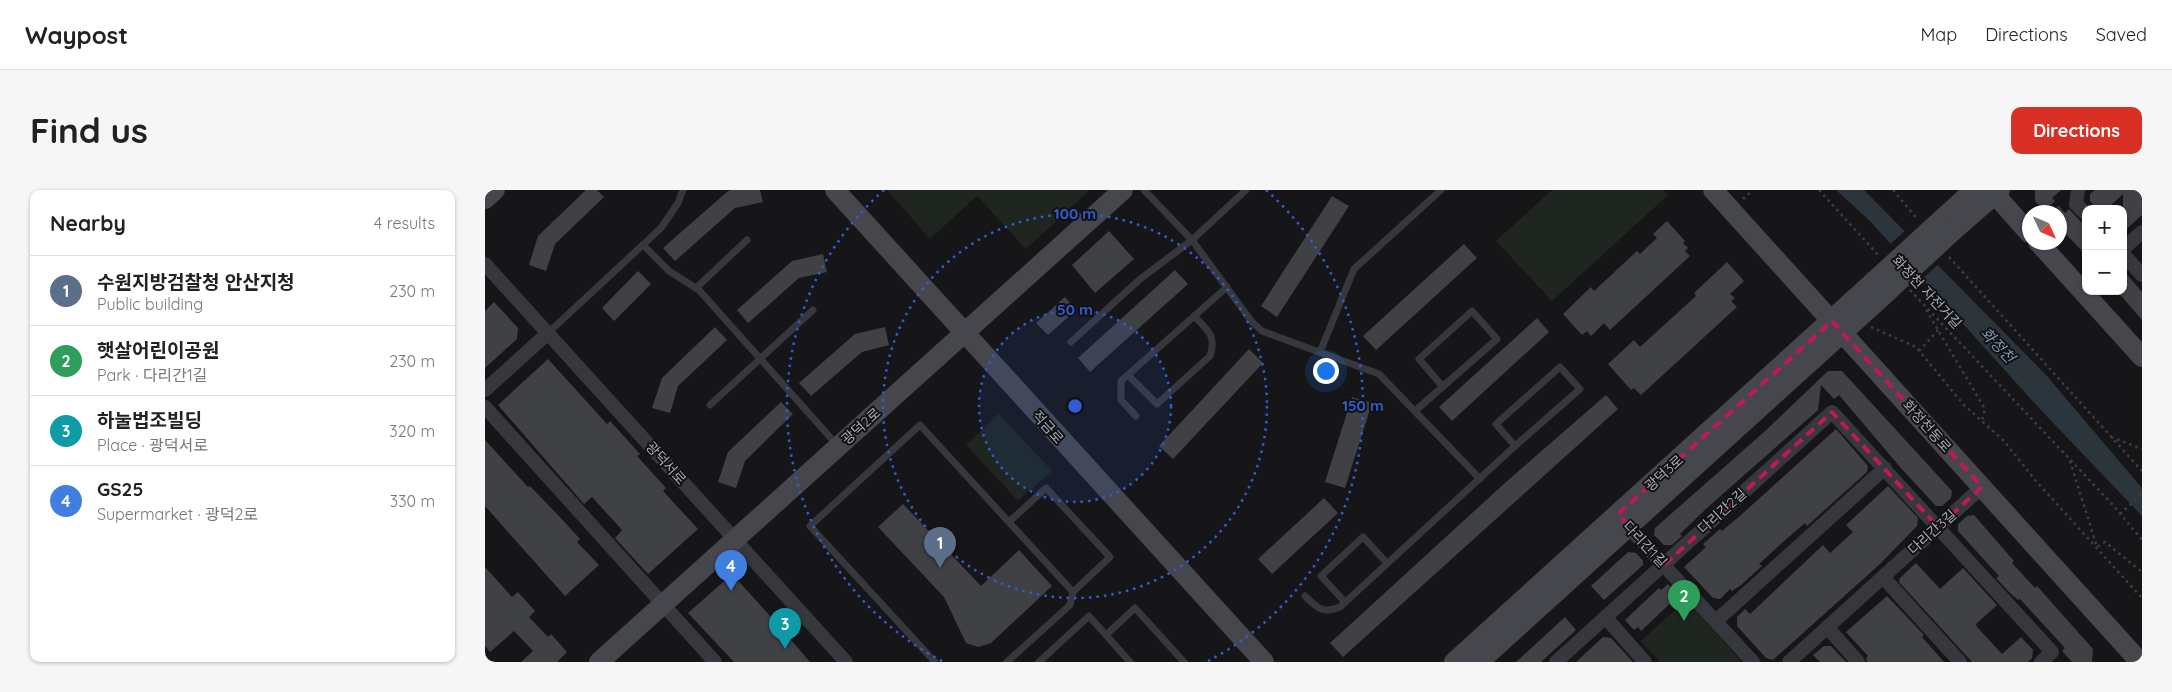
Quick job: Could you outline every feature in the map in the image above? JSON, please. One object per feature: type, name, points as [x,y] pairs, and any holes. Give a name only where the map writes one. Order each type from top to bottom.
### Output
[{"type":"street","points":[[485,199],[495,190]]},
{"type":"street","name":"적금로","points":[[835,190],[963,334],[1264,662]]},
{"type":"street","name":"광덕2로","points":[[599,662],[1123,190]]},
{"type":"street","name":"화정천동로","points":[[1713,190],[1843,325],[2132,659]]},
{"type":"street","points":[[1948,225],[1974,190]]},
{"type":"street","points":[[2078,190],[2076,204],[2082,210]]},
{"type":"street","points":[[1948,225],[1995,192],[2022,225]]},
{"type":"street","name":"광덕3로","points":[[1455,662],[1623,520],[1843,325],[1878,289],[1948,225]]},
{"type":"street","points":[[2127,245],[2142,232]]},
{"type":"street","points":[[2045,250],[2142,357]]},
{"type":"street","points":[[2127,258],[2142,275]]},
{"type":"street","name":"광덕서로","points":[[485,264],[846,662]]},
{"type":"street","points":[[485,390],[548,333]]},
{"type":"street","points":[[485,407],[715,662]]},
{"type":"street","name":"다리간2길","points":[[1556,662],[1832,412],[2052,652],[2041,662]]},
{"type":"street","points":[[1716,622],[1885,468]]},
{"type":"street","name":"다리간3길","points":[[1789,662],[1982,486]]},
{"type":"street","name":"광덕3로","points":[[1479,662],[1623,520]]},
{"type":"street","name":"다리간1길","points":[[1623,520],[1753,662]]},
{"type":"street","points":[[1883,576],[1960,662]]},
{"type":"street","points":[[1605,617],[1645,662]]},
{"type":"street","points":[[1827,627],[1858,662]]},
{"type":"lane","points":[[548,333],[643,245],[671,214],[683,190]]},
{"type":"lane","points":[[1144,190],[1192,240],[1252,322],[1262,331],[1379,374],[1480,479]]},
{"type":"lane","points":[[1071,342],[1139,280],[1192,240],[1246,190]]},
{"type":"lane","points":[[1320,352],[1354,269],[1441,190]]},
{"type":"lane","points":[[696,288],[747,240]]},
{"type":"lane","points":[[643,245],[669,271],[696,288],[838,447]]},
{"type":"lane","points":[[1136,416],[1121,400],[1119,391],[1121,381],[1227,287]]},
{"type":"lane","points":[[710,405],[813,310]]},
{"type":"lane","points":[[1415,412],[1497,339],[1473,311],[1419,360],[1443,387]]},
{"type":"lane","points":[[1128,375],[1157,404],[1210,356],[1213,347],[1213,337],[1194,316]]},
{"type":"lane","points":[[1305,596],[1315,607],[1322,611],[1330,611],[1345,602],[1580,389],[1560,367],[1495,424],[1515,446]]},
{"type":"lane","points":[[935,662],[810,526],[920,425],[1073,592]]},
{"type":"lane","points":[[1007,662],[1070,605],[1073,592],[1110,557],[1046,488],[1009,522]]},
{"type":"lane","points":[[1345,602],[1321,576],[1363,537],[1387,563]]},
{"type":"lane","points":[[1106,635],[1135,608],[1184,662]]},
{"type":"lane","points":[[1039,662],[1089,616],[1130,662]]},
{"type":"path","name":"화정천 자전거길","points":[[1819,190],[1883,260]]},
{"type":"path","points":[[1893,190],[1923,226]]},
{"type":"path","points":[[1947,255],[2109,437],[2142,471]]},
{"type":"path","name":"화정천 자전거길","points":[[1910,289],[2070,459],[2142,540]]},
{"type":"path","points":[[1923,304],[1985,409],[1982,421]]},
{"type":"path","points":[[1843,325],[1915,346],[1964,405],[2004,441],[2035,480],[2142,598]]},
{"type":"path","points":[[1919,351],[1938,330]]},
{"type":"path","points":[[2109,437],[2142,449]]},
{"type":"path","points":[[2070,459],[2097,547]]},
{"type":"path","points":[[2120,514],[2142,494]]},
{"type":"path","points":[[2097,547],[2105,542],[2142,572]]},
{"type":"highlighted area","points":[[1832,321],[1982,487],[1938,527],[1832,412],[1664,565],[1618,514]]},
{"type":"shaded area","points":[[887,190],[1090,190],[1026,249],[977,196],[930,239]]},
{"type":"shaded area","points":[[1552,190],[1664,190],[1668,195],[1552,301],[1496,241]]},
{"type":"shaded area","points":[[999,414],[1052,471],[1018,501],[966,445]]},
{"type":"shaded area","points":[[1686,600],[1742,662],[1660,662],[1641,641]]},
{"type":"water","name":"화정천","points":[[1836,190],[1864,190],[2046,375],[2142,488],[2142,516],[2038,407],[1870,221]]},
{"type":"pier","points":[[1906,230],[1940,263],[1921,280],[1889,245]]},
{"type":"building","points":[[586,190],[597,190],[604,197],[555,244],[546,271],[529,265],[538,236]]},
{"type":"building","points":[[760,190],[763,202],[735,208],[675,261],[663,248],[728,191]]},
{"type":"building","points":[[2035,190],[2061,190],[2052,198],[2055,201],[2051,205],[2039,205],[2035,201]]},
{"type":"building","points":[[2095,190],[2142,190],[2142,215],[2127,228],[2127,205],[2123,205],[2123,194],[2111,205],[2094,205],[2090,201],[2090,194]]},
{"type":"building","points":[[1332,196],[1349,206],[1277,317],[1261,306]]},
{"type":"building","points":[[2069,209],[2082,223],[2082,251],[2067,235],[2067,211]]},
{"type":"building","points":[[1667,221],[1685,241],[1683,243],[1688,248],[1685,251],[1690,256],[1610,330],[1604,323],[1591,336],[1587,331],[1582,335],[1563,314],[1591,287],[1594,291],[1637,251],[1640,254],[1657,238],[1653,234]]},
{"type":"building","points":[[1109,231],[1134,259],[1095,293],[1072,265]]},
{"type":"building","points":[[1464,244],[1477,258],[1376,350],[1363,336]]},
{"type":"building","points":[[823,254],[827,272],[799,278],[748,323],[737,310],[792,261]]},
{"type":"building","points":[[1727,262],[1744,281],[1730,294],[1735,298],[1731,301],[1737,307],[1641,395],[1634,388],[1631,390],[1608,364],[1634,340],[1640,347],[1696,296],[1694,293]]},
{"type":"building","points":[[1175,270],[1188,284],[1090,372],[1078,358]]},
{"type":"building","points":[[638,271],[651,284],[614,321],[602,308]]},
{"type":"building","points":[[2127,275],[2142,292],[2142,320],[2120,295],[2127,295]]},
{"type":"building","points":[[1065,297],[1076,310],[1048,335],[1036,323]]},
{"type":"building","points":[[494,302],[518,328],[517,339],[485,368],[485,311]]},
{"type":"building","points":[[1537,318],[1549,332],[1452,421],[1439,407]]},
{"type":"building","points":[[715,327],[727,340],[678,386],[670,413],[652,408],[662,378]]},
{"type":"building","points":[[885,327],[889,345],[862,352],[811,396],[799,383],[855,334]]},
{"type":"building","points":[[1249,349],[1263,363],[1173,459],[1159,446]]},
{"type":"building","points":[[548,359],[607,424],[610,421],[640,454],[637,456],[666,488],[663,491],[698,529],[648,574],[615,538],[622,530],[592,497],[584,504],[498,405]]},
{"type":"building","points":[[1828,371],[1842,371],[1952,491],[1951,498],[1942,506],[1936,506],[1839,395],[1834,399],[1821,385],[1818,410],[1708,507],[1680,534],[1682,536],[1672,545],[1664,545],[1654,535],[1655,528],[1764,432]]},
{"type":"building","points":[[1606,395],[1618,409],[1343,657],[1330,643],[1506,482]]},
{"type":"building","points":[[1352,397],[1372,403],[1345,488],[1325,482]]},
{"type":"building","points":[[781,402],[793,414],[745,461],[736,488],[718,482],[728,452]]},
{"type":"building","points":[[1836,429],[1868,466],[1867,472],[1807,526],[1805,523],[1783,542],[1759,564],[1762,566],[1741,585],[1732,591],[1730,589],[1720,599],[1713,598],[1684,567],[1706,547],[1703,544],[1720,529],[1722,531],[1741,515]]},
{"type":"building","points":[[485,440],[528,487],[530,486],[580,539],[577,542],[599,565],[565,596],[485,506]]},
{"type":"building","points":[[1888,486],[1918,518],[1917,526],[1880,564],[1773,660],[1766,658],[1737,626],[1737,617],[1745,609],[1750,614],[1823,545],[1830,553],[1853,532],[1846,525]]},
{"type":"building","points":[[1324,498],[1338,513],[1272,574],[1258,559]]},
{"type":"building","points":[[903,504],[981,586],[1019,550],[1052,586],[991,643],[978,647],[966,643],[944,597],[878,527]]},
{"type":"building","points":[[1974,515],[2014,561],[2012,563],[2035,588],[2037,586],[2093,649],[2092,662],[2072,662],[2062,651],[2065,648],[2020,599],[2018,600],[2010,593],[1996,578],[1999,576],[1958,531],[1958,524],[1967,516]]},
{"type":"building","points":[[1628,552],[1636,553],[1643,561],[1643,565],[1604,600],[1591,586]]},
{"type":"building","points":[[1916,563],[1940,589],[1963,568],[1997,605],[1976,624],[1977,627],[2002,654],[2021,637],[2033,650],[2032,658],[2028,662],[1972,662],[1899,582],[1900,578]]},
{"type":"building","points":[[485,567],[512,597],[518,592],[535,611],[529,617],[548,637],[551,634],[567,652],[557,662],[521,662],[533,651],[514,631],[490,652],[485,646]]},
{"type":"building","points":[[732,574],[810,662],[734,662],[688,613]]},
{"type":"building","points":[[1668,584],[1678,596],[1641,631],[1638,627],[1634,630],[1625,620],[1659,588],[1661,590]]},
{"type":"building","points":[[1887,596],[1924,635],[1922,637],[1944,662],[1867,662],[1866,658],[1868,656],[1846,632]]},
{"type":"building","points":[[1565,617],[1576,630],[1541,662],[1516,662]]},
{"type":"building","points":[[1603,637],[1611,638],[1633,662],[1576,662]]},
{"type":"building","points":[[1824,646],[1831,646],[1846,662],[1820,662],[1813,655]]},
{"type":"place","name":"수원지방검찰청 안산지청","points":[[940,568]]},
{"type":"place","name":"GS25","points":[[731,591]]},
{"type":"place","name":"햇살어린이공원","points":[[1684,621]]},
{"type":"place","name":"하눌법조빌딩","points":[[785,649]]}]
